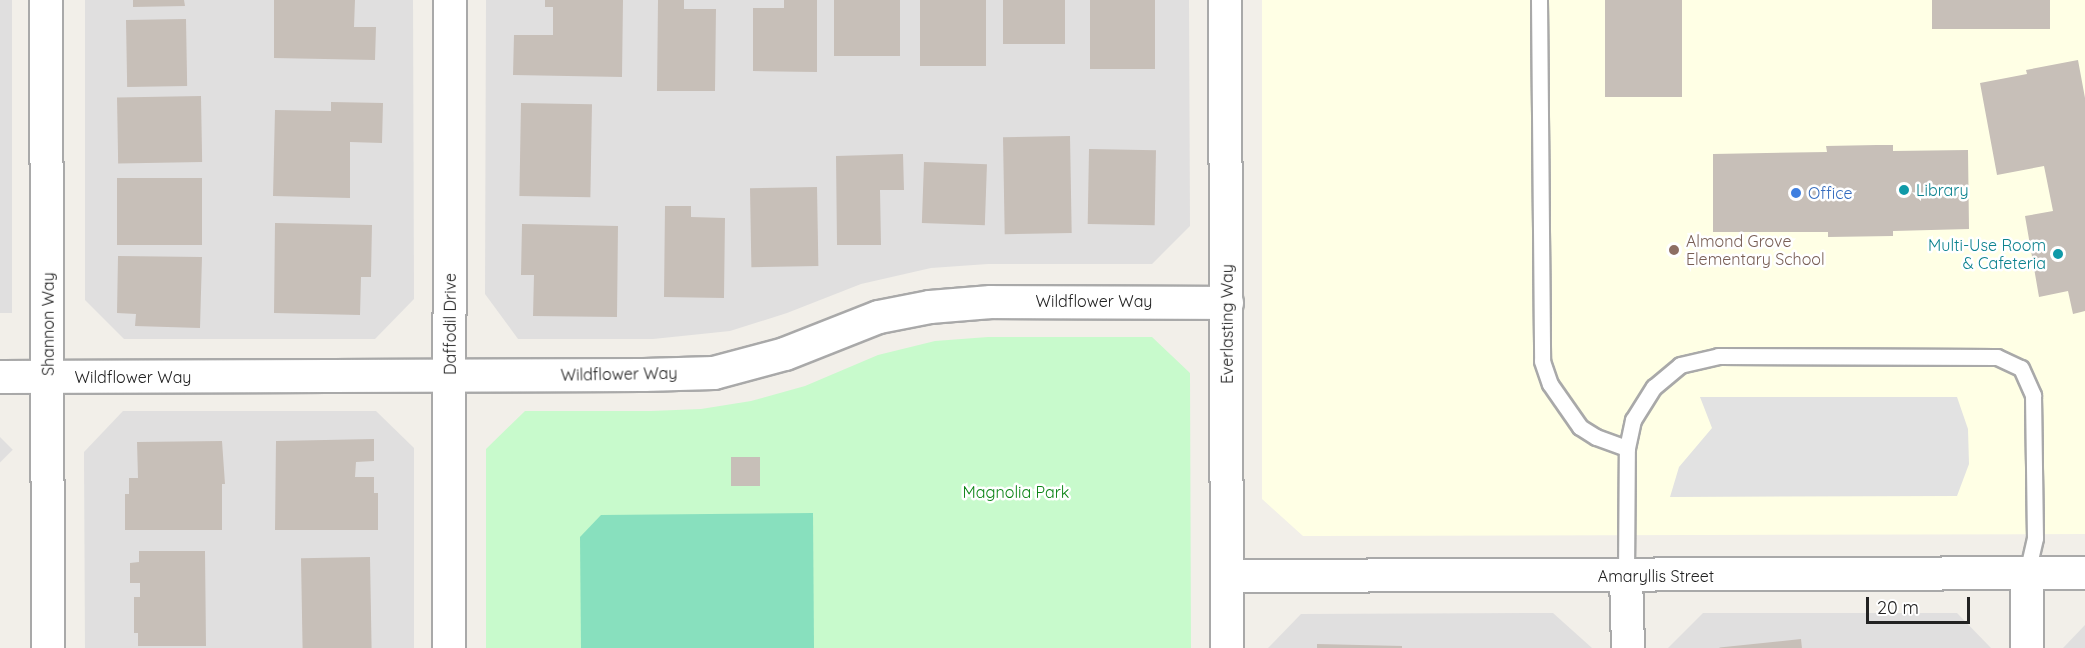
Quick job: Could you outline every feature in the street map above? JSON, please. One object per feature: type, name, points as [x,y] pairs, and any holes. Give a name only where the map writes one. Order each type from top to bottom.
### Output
[{"type":"street","name":"Shannon Way","points":[[46,0],[48,648]]},
{"type":"street","name":"Daffodil Drive","points":[[449,648],[450,0]]},
{"type":"street","name":"Everlasting Way","points":[[1225,0],[1227,648]]},
{"type":"street","name":"Wildflower Way","points":[[0,377],[714,373],[785,354],[879,317],[930,307],[991,302],[1227,303]]},
{"type":"street","points":[[2027,573],[2027,648]]},
{"type":"street","name":"Amaryllis Street","points":[[1227,576],[2085,573]]},
{"type":"street","points":[[1626,576],[1628,648]]},
{"type":"lane","points":[[1539,0],[1542,361],[1550,384],[1580,427],[1596,437],[1627,448]]},
{"type":"lane","points":[[1626,576],[1627,448],[1633,420],[1654,387],[1680,365],[1718,356],[1997,357],[2021,368],[2033,395],[2035,538],[2027,573]]},
{"type":"shaded area","points":[[0,0],[12,0],[12,313],[0,313]]},
{"type":"shaded area","points":[[85,0],[413,0],[414,299],[375,339],[124,339],[85,300]]},
{"type":"shaded area","points":[[486,0],[1189,0],[1190,226],[1152,264],[988,264],[931,268],[861,284],[787,313],[730,331],[653,339],[518,339],[485,294]]},
{"type":"shaded area","name":"Almond Grove Elementary School","points":[[1262,0],[2085,0],[2085,534],[1303,536],[1262,499]]},
{"type":"shaded area","points":[[1700,397],[1957,397],[1968,429],[1969,464],[1957,496],[1670,497],[1679,467],[1712,428]]},
{"type":"shaded area","points":[[123,411],[376,411],[414,448],[414,648],[85,648],[84,452]]},
{"type":"shaded area","points":[[0,437],[13,450],[0,462]]},
{"type":"shaded area","points":[[1553,613],[1592,648],[1268,648],[1301,614]]},
{"type":"shaded area","points":[[1703,613],[1957,613],[1991,648],[1668,648]]},
{"type":"shaded area","points":[[2085,625],[2085,648],[2063,648]]},
{"type":"green space","name":"Magnolia Park","points":[[988,337],[1152,337],[1190,373],[1191,648],[486,648],[486,449],[525,411],[701,409],[751,401],[805,386],[878,355],[935,341]]},
{"type":"green space","points":[[813,513],[814,648],[581,648],[580,537],[601,515]]},
{"type":"building","points":[[133,0],[184,0],[185,6],[133,7]]},
{"type":"building","points":[[274,0],[355,0],[354,27],[376,27],[375,60],[274,58]]},
{"type":"building","points":[[545,0],[623,0],[622,77],[513,75],[514,35],[553,35],[553,7],[545,7]]},
{"type":"building","points":[[658,0],[684,0],[684,9],[716,9],[715,91],[657,91]]},
{"type":"building","points":[[784,0],[817,0],[817,72],[753,71],[753,8],[784,8]]},
{"type":"building","points":[[834,0],[900,0],[900,56],[834,56]]},
{"type":"building","points":[[920,0],[986,0],[986,66],[920,66]]},
{"type":"building","points":[[1003,0],[1065,0],[1065,44],[1003,44]]},
{"type":"building","points":[[1090,0],[1155,0],[1155,69],[1090,69]]},
{"type":"building","points":[[1605,0],[1682,0],[1682,97],[1605,97]]},
{"type":"building","points":[[1932,0],[2050,0],[2050,29],[1932,29]]},
{"type":"building","points":[[186,19],[187,86],[127,87],[126,20]]},
{"type":"building","points":[[2078,60],[2085,98],[2085,311],[2073,314],[2068,291],[2039,297],[2025,216],[2053,211],[2044,166],[1997,175],[1980,83],[2027,74],[2026,70]]},
{"type":"building","points":[[201,96],[202,162],[118,163],[117,97]]},
{"type":"building","points":[[331,102],[383,103],[382,143],[350,142],[350,198],[273,196],[275,110],[331,111]]},
{"type":"building","points":[[521,103],[592,104],[590,197],[519,196]]},
{"type":"building","points":[[1070,136],[1072,233],[1005,234],[1003,137]]},
{"type":"building","name":"Office","points":[[1893,145],[1893,151],[1968,150],[1969,229],[1893,231],[1893,236],[1828,237],[1828,232],[1713,232],[1713,154],[1827,152],[1826,146]]},
{"type":"building","points":[[1089,149],[1156,150],[1155,225],[1088,224]]},
{"type":"building","points":[[903,154],[904,190],[880,190],[881,245],[837,245],[836,156]]},
{"type":"building","points":[[924,162],[987,164],[985,225],[922,223]]},
{"type":"building","points":[[117,178],[202,178],[202,245],[117,245]]},
{"type":"building","points":[[817,187],[818,266],[751,267],[750,188]]},
{"type":"building","points":[[665,206],[691,206],[691,217],[725,218],[724,298],[664,297]]},
{"type":"building","points":[[275,223],[372,225],[371,277],[361,277],[360,315],[274,313]]},
{"type":"building","points":[[522,224],[618,226],[617,317],[533,316],[534,275],[521,275]]},
{"type":"building","points":[[118,256],[202,257],[200,328],[135,326],[136,314],[117,313]]},
{"type":"building","points":[[374,439],[374,461],[356,462],[355,477],[374,477],[374,493],[378,493],[378,530],[275,530],[276,441]]},
{"type":"building","points":[[222,441],[225,484],[222,484],[222,530],[125,530],[125,494],[129,494],[129,478],[138,478],[137,442]]},
{"type":"building","points":[[731,457],[760,457],[760,486],[731,486]]},
{"type":"building","points":[[139,551],[205,551],[206,646],[138,646],[138,633],[134,633],[134,597],[140,597],[140,583],[130,583],[130,563],[139,562]]},
{"type":"building","points":[[370,557],[372,648],[303,648],[301,558]]},
{"type":"building","points":[[1801,639],[1802,648],[1719,648],[1719,648]]},
{"type":"building","points":[[1317,644],[1402,646],[1402,648],[1317,648]]},
{"type":"place","name":"Library","points":[[1904,190]]},
{"type":"place","name":"Office","points":[[1796,193]]},
{"type":"place","name":"Almond Grove Elementary School","points":[[1674,250]]},
{"type":"place","name":"Multi-Use Room & Cafeteria","points":[[2058,254]]}]
